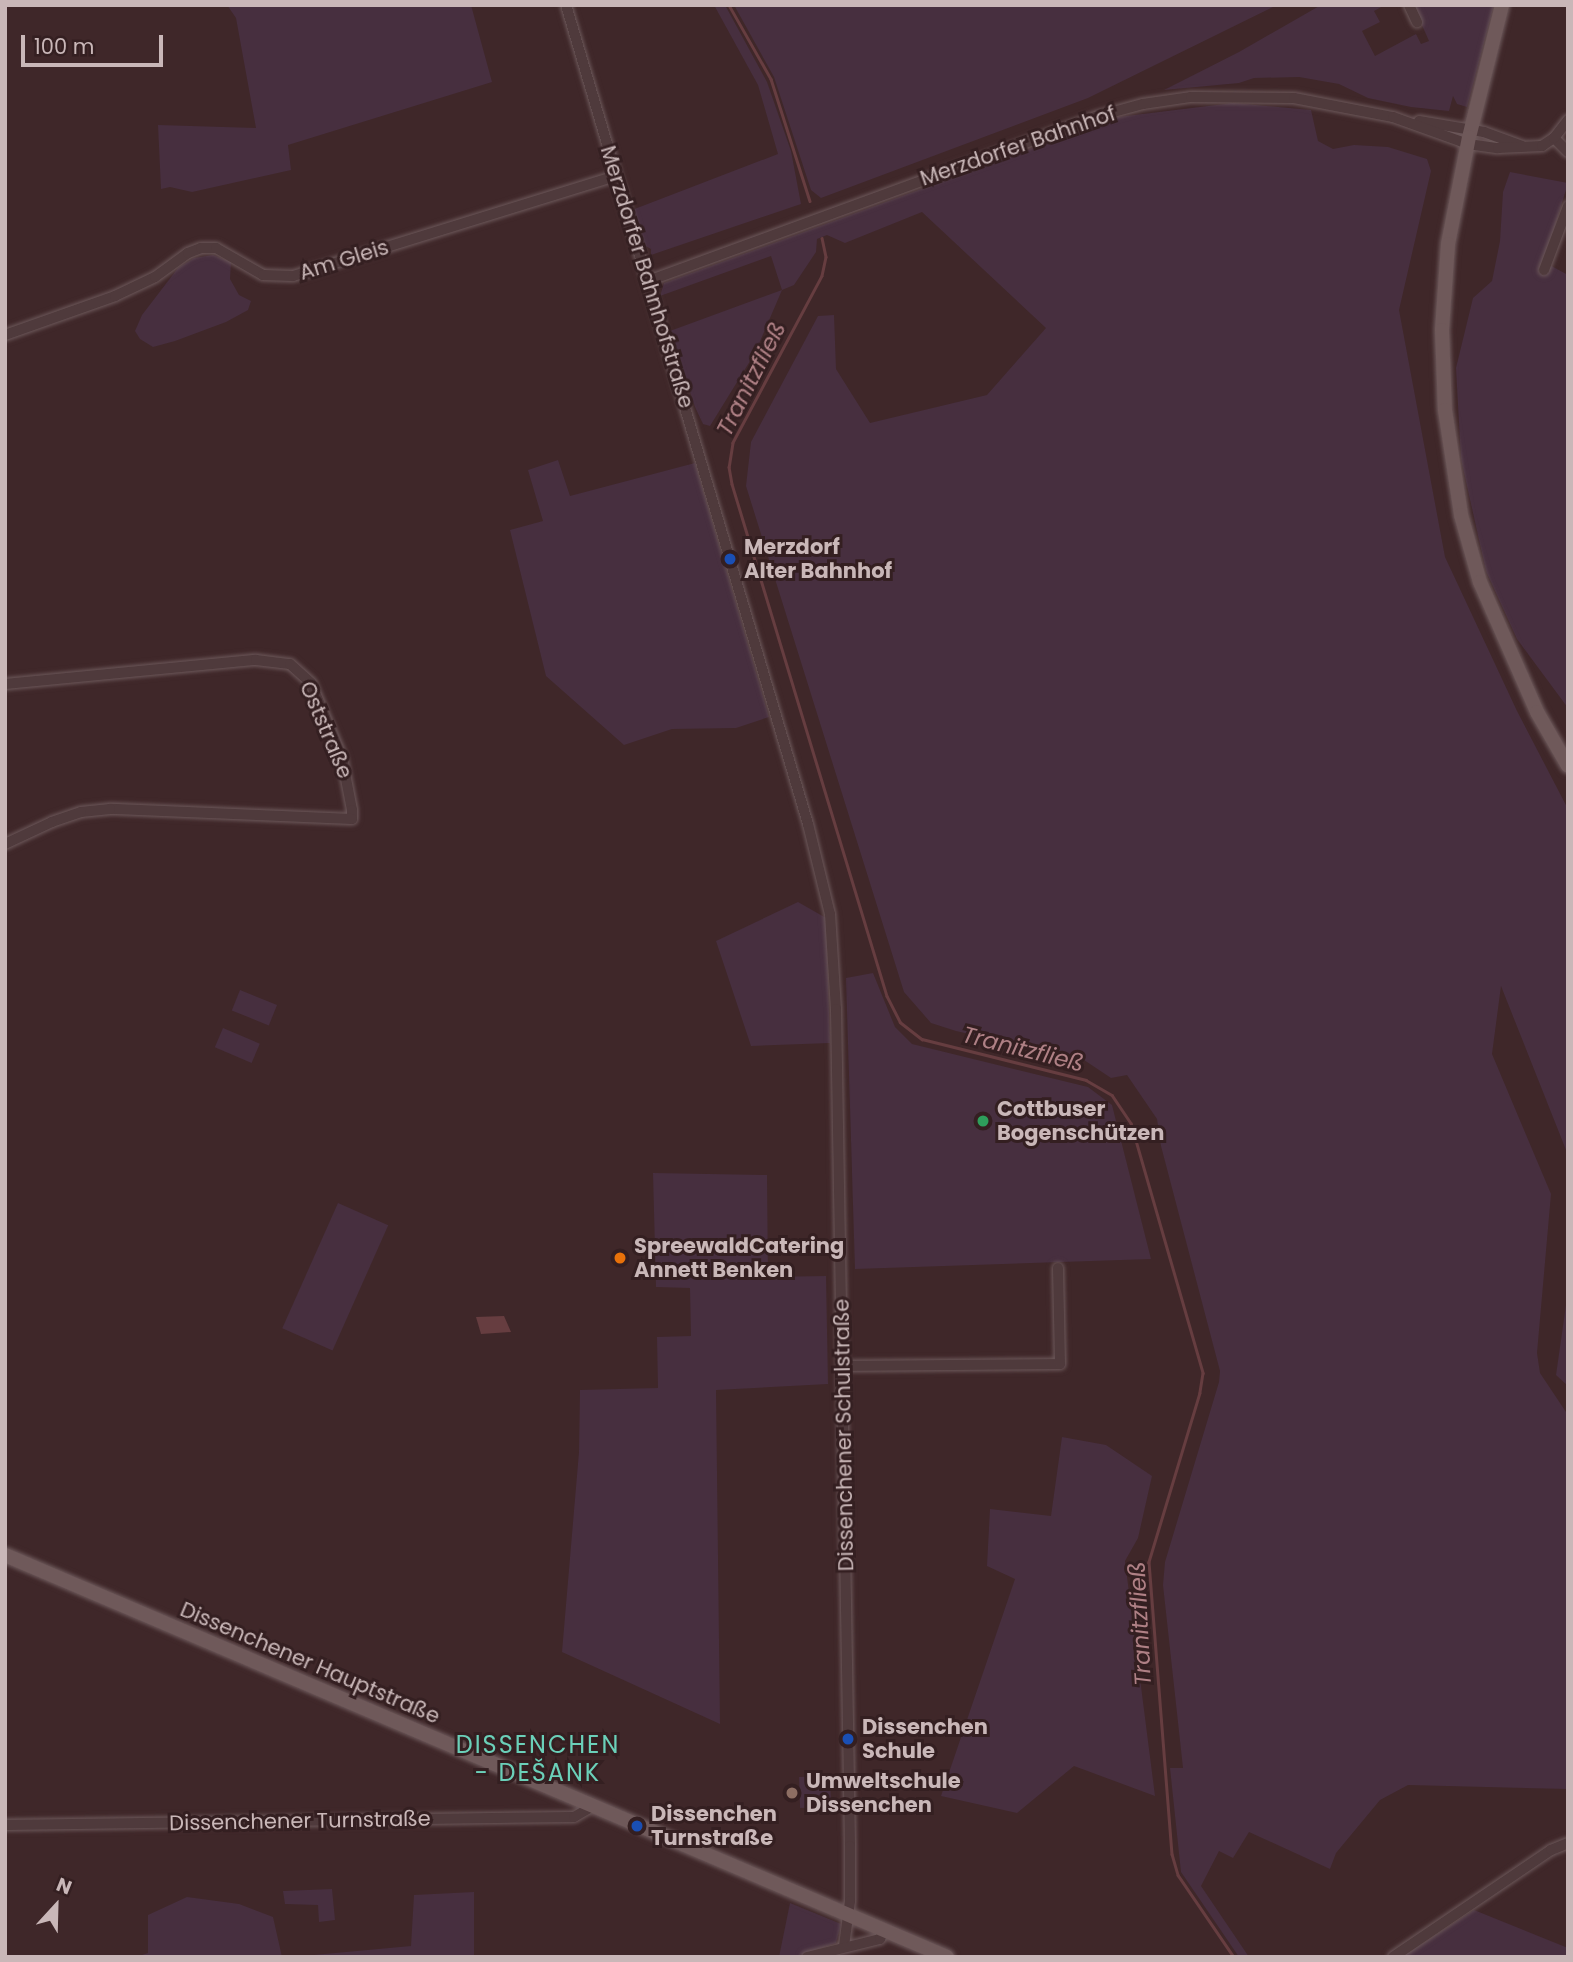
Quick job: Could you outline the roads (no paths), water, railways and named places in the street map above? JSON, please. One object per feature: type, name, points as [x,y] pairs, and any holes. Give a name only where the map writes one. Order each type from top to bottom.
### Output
[{"type":"main road","points":[[1502,5],[1470,136],[1448,244],[1442,330],[1451,463],[1461,515],[1480,582],[1537,712],[1568,766]]},
{"type":"main road","name":"Dissenchener Hauptstraße","points":[[5,1555],[947,1957]]},
{"type":"street","name":"Merzdorfer Bahnhofstraße","points":[[566,5],[798,791]]},
{"type":"street","points":[[1409,5],[1417,22]]},
{"type":"street","name":"Merzdorfer Bahnhof","points":[[648,281],[1095,117],[1143,104],[1191,97],[1255,96],[1326,103],[1526,148],[1542,146],[1554,138]]},
{"type":"street","points":[[1568,120],[1554,138],[1568,152]]},
{"type":"street","name":"Am Gleis","points":[[5,335],[115,296],[155,277],[188,253],[201,248],[216,247],[263,275],[293,276],[616,176]]},
{"type":"street","points":[[1544,270],[1568,206]]},
{"type":"street","name":"Oststraße","points":[[5,684],[256,660],[290,664],[311,683],[342,758],[352,819],[100,810],[81,812],[52,822],[5,844]]},
{"type":"street","name":"Dissenchener Schulstraße","points":[[798,791],[830,914],[834,946],[844,1366],[850,1846],[848,1915],[844,1946]]},
{"type":"street","points":[[844,1366],[1060,1364],[1058,1268]]},
{"type":"street","name":"Dissenchener Turnstraße","points":[[5,1825],[574,1817],[591,1807]]},
{"type":"street","points":[[1393,1957],[1551,1850],[1568,1843]]},
{"type":"street","points":[[807,1957],[880,1939],[884,1930]]},
{"type":"waterway","name":"Tranitzfließ","points":[[729,5],[771,79],[810,201]]},
{"type":"waterway","name":"Tranitzfließ","points":[[822,238],[826,257],[822,276],[733,443],[729,467],[732,484],[887,996],[900,1022],[922,1039],[1086,1080],[1112,1095],[1131,1123],[1203,1373],[1200,1393],[1149,1562],[1172,1854],[1178,1875],[1234,1957]]},
{"type":"place","name":"Merzdorf Alter Bahnhof","points":[[730,559]]},
{"type":"place","name":"Cottbuser Bogenschützen","points":[[983,1121]]},
{"type":"place","name":"SpreewaldCatering Annett Benken","points":[[620,1258]]},
{"type":"place","name":"Dissenchen Schule","points":[[848,1739]]},
{"type":"place","name":"Umweltschule Dissenchen","points":[[792,1793]]},
{"type":"place","name":"Dissenchen Turnstraße","points":[[637,1826]]},
{"type":"district","name":"DISSENCHEN - DEŠANK","points":[[538,1759]]}]
